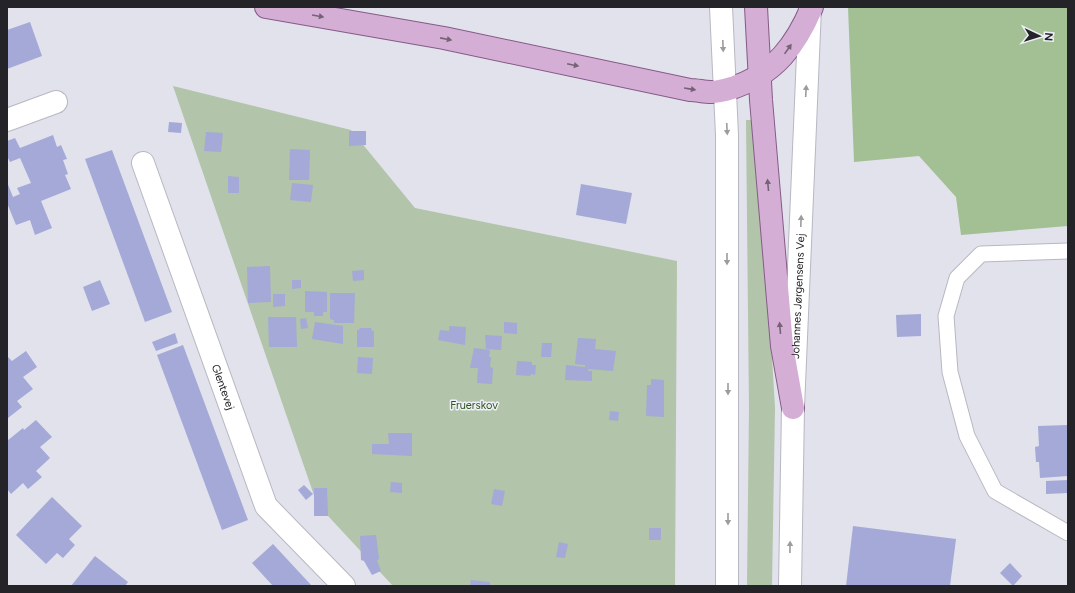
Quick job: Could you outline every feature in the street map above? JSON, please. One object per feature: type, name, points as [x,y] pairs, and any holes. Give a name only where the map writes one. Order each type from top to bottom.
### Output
[{"type":"main road","points":[[266,7],[444,38],[690,90],[712,92],[746,83],[760,76],[775,65],[786,51],[811,8]]},
{"type":"main road","points":[[756,7],[760,76],[782,346],[793,408]]},
{"type":"street","points":[[721,7],[727,135],[727,586]]},
{"type":"street","name":"Johannes Jørgensens Vej","points":[[790,586],[793,408],[811,8]]},
{"type":"street","points":[[7,120],[56,102]]},
{"type":"street","name":"Glentevej","points":[[143,163],[266,506],[344,586]]},
{"type":"lane","points":[[1068,251],[981,254],[957,278],[946,316],[950,372],[967,436],[995,491],[1068,533]]},
{"type":"green space","points":[[848,7],[1068,7],[1068,226],[961,235],[956,197],[919,156],[854,162]]},
{"type":"green space","name":"Fruerskov","points":[[173,86],[351,130],[415,208],[677,261],[675,586],[393,586],[317,504]]},
{"type":"green space","points":[[746,120],[752,120],[766,256],[775,408],[772,586],[747,586],[749,408]]},
{"type":"building","points":[[30,22],[42,56],[7,69],[7,30]]},
{"type":"building","points":[[169,122],[182,123],[181,133],[168,132]]},
{"type":"building","points":[[349,131],[366,131],[366,145],[349,146]]},
{"type":"building","points":[[206,132],[223,133],[221,152],[204,151]]},
{"type":"building","points":[[53,135],[57,147],[61,145],[67,159],[63,160],[68,174],[65,175],[71,189],[41,201],[52,228],[35,235],[30,220],[16,225],[7,203],[7,182],[13,197],[20,194],[17,188],[31,183],[20,158],[10,162],[7,156],[7,141],[15,138],[20,148]]},
{"type":"building","points":[[290,149],[310,150],[309,180],[289,180]]},
{"type":"building","points":[[112,150],[172,312],[145,322],[85,159]]},
{"type":"building","points":[[228,176],[239,177],[239,193],[228,193]]},
{"type":"building","points":[[292,183],[313,185],[311,202],[290,200]]},
{"type":"building","points":[[581,184],[632,193],[626,224],[576,215]]},
{"type":"building","points":[[270,266],[271,302],[248,303],[247,267]]},
{"type":"building","points":[[364,270],[364,280],[353,281],[352,271]]},
{"type":"building","points":[[100,280],[110,304],[92,311],[83,287]]},
{"type":"building","points":[[292,280],[301,280],[301,288],[292,289]]},
{"type":"building","points":[[305,291],[327,292],[327,312],[323,312],[323,316],[314,316],[314,312],[305,312]]},
{"type":"building","points":[[330,293],[355,293],[354,323],[334,323],[334,320],[330,319]]},
{"type":"building","points":[[273,294],[285,294],[285,306],[273,307]]},
{"type":"building","points":[[921,314],[921,336],[897,337],[896,315]]},
{"type":"building","points":[[268,317],[296,317],[297,347],[269,347]]},
{"type":"building","points":[[306,318],[308,328],[301,329],[300,319]]},
{"type":"building","points":[[315,322],[343,326],[343,344],[312,339]]},
{"type":"building","points":[[504,322],[517,323],[517,334],[504,333]]},
{"type":"building","points":[[449,326],[466,327],[465,345],[438,340],[440,330],[449,331]]},
{"type":"building","points":[[360,328],[371,328],[372,331],[374,331],[374,347],[357,347],[357,330]]},
{"type":"building","points":[[175,333],[178,343],[156,351],[152,342]]},
{"type":"building","points":[[485,335],[502,336],[501,350],[486,349]]},
{"type":"building","points":[[578,338],[596,339],[595,349],[616,351],[613,371],[588,369],[588,371],[592,371],[592,381],[565,380],[566,365],[585,367],[585,365],[575,364]]},
{"type":"building","points":[[542,343],[552,343],[551,357],[541,357]]},
{"type":"building","points":[[183,345],[248,520],[222,530],[157,355]]},
{"type":"building","points":[[474,348],[490,350],[490,367],[493,368],[492,384],[477,383],[478,368],[470,368]]},
{"type":"building","points":[[26,351],[37,367],[23,377],[33,389],[17,401],[22,407],[8,418],[7,356],[12,361]]},
{"type":"building","points":[[358,357],[373,358],[372,374],[357,373]]},
{"type":"building","points":[[517,361],[532,362],[532,365],[536,365],[535,375],[516,375]]},
{"type":"building","points":[[651,379],[664,380],[664,417],[646,416],[647,385],[651,385]]},
{"type":"building","points":[[610,411],[619,412],[618,421],[609,420]]},
{"type":"building","points":[[36,420],[52,437],[40,447],[50,458],[36,471],[42,477],[28,489],[23,483],[11,494],[7,489],[7,441]]},
{"type":"building","points":[[1068,425],[1068,476],[1040,478],[1039,462],[1036,462],[1035,447],[1039,446],[1038,426]]},
{"type":"building","points":[[388,433],[412,433],[412,456],[372,454],[372,444],[389,444]]},
{"type":"building","points":[[1068,480],[1068,493],[1046,494],[1046,481]]},
{"type":"building","points":[[391,482],[402,483],[402,493],[390,492]]},
{"type":"building","points":[[304,485],[313,494],[306,500],[298,490]]},
{"type":"building","points":[[314,488],[327,488],[328,516],[314,516]]},
{"type":"building","points":[[494,489],[505,491],[502,506],[491,504]]},
{"type":"building","points":[[52,497],[82,526],[69,539],[75,545],[63,558],[57,553],[46,564],[16,535]]},
{"type":"building","points":[[853,526],[956,539],[950,586],[846,586]]},
{"type":"building","points":[[649,528],[661,528],[661,540],[649,540]]},
{"type":"building","points":[[376,535],[379,559],[377,560],[381,571],[372,575],[364,561],[361,560],[360,536]]},
{"type":"building","points":[[559,542],[568,544],[565,558],[556,557]]},
{"type":"building","points":[[273,544],[312,586],[273,586],[252,563]]},
{"type":"building","points":[[95,556],[128,582],[125,586],[71,586]]},
{"type":"building","points":[[1010,563],[1022,576],[1013,586],[1000,573]]},
{"type":"building","points":[[471,580],[490,582],[490,586],[470,586]]}]
